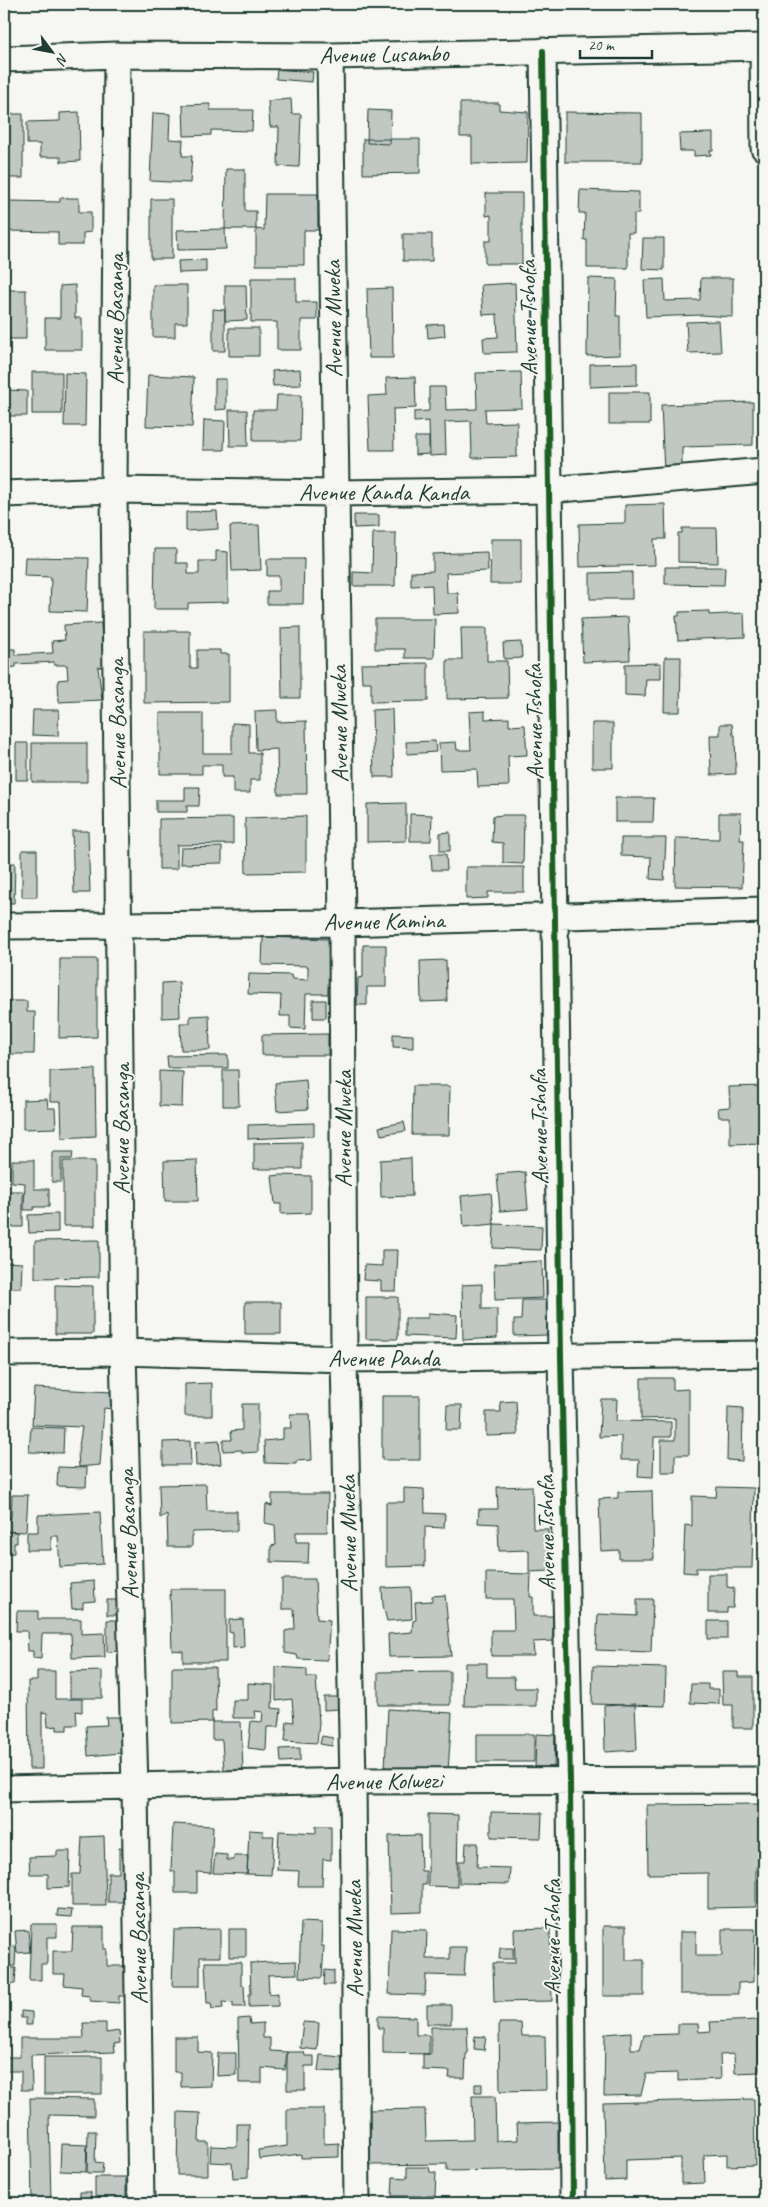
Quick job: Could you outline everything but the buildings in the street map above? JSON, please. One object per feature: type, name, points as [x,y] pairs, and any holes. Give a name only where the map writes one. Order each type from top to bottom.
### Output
[{"type":"street","name":"Avenue Lusambo","points":[[4,59],[117,55],[330,56],[764,47]]},
{"type":"street","points":[[764,47],[764,148]]},
{"type":"street","name":"Avenue Tshofa","points":[[543,51],[561,1357],[570,1780],[573,2203]]},
{"type":"street","name":"Avenue Basanga","points":[[117,55],[114,490],[123,1352],[135,1787],[141,2203]]},
{"type":"street","name":"Avenue Mweka","points":[[330,56],[342,923],[344,1359],[353,1781],[357,2203]]},
{"type":"street","name":"Avenue Kanda Kanda","points":[[4,494],[114,490],[335,493],[549,490],[764,471]]},
{"type":"street","name":"Avenue Kamina","points":[[4,926],[120,923],[342,923],[764,910]]},
{"type":"street","name":"Avenue Panda","points":[[4,1353],[123,1352],[344,1359],[764,1354]]},
{"type":"street","name":"Avenue Kolwezi","points":[[4,1789],[353,1781],[764,1780]]},
{"type":"cycle path","points":[[543,51],[561,1357],[570,1781],[573,2203]]}]
